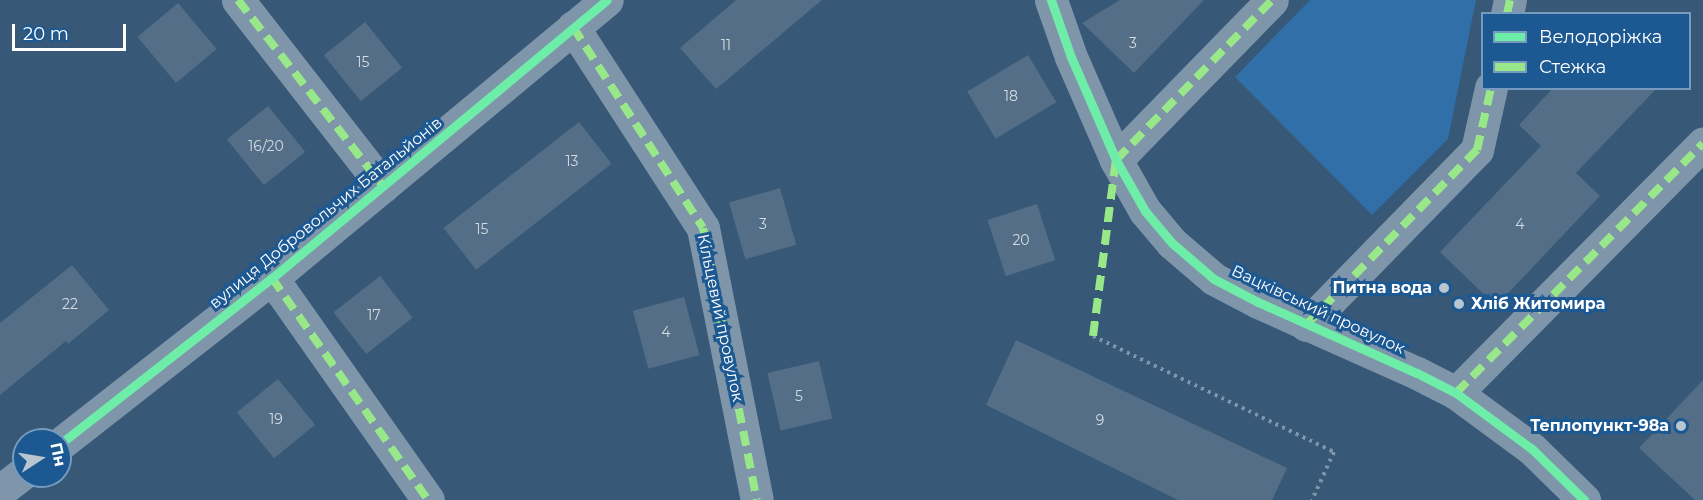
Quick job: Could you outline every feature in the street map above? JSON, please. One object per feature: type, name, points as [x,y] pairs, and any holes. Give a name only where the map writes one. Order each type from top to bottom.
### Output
[{"type":"street","points":[[237,0],[383,186]]},
{"type":"street","name":"вулиця Добровольчих Батальйонів","points":[[72,435],[272,278],[607,0]]},
{"type":"street","name":"Вацківський провулок","points":[[1051,0],[1071,57],[1116,160],[1145,212],[1172,243],[1214,279],[1306,325],[1418,373],[1456,393],[1532,449],[1584,500]]},
{"type":"street","points":[[1116,160],[1272,0]]},
{"type":"street","name":"Кільцевий провулок","points":[[573,27],[703,228],[757,500]]},
{"type":"street","points":[[1306,325],[1478,150],[1491,90]]},
{"type":"street","points":[[1456,393],[1703,143]]},
{"type":"street","points":[[272,278],[428,500]]},
{"type":"street","points":[[0,491],[12,482]]},
{"type":"path","points":[[1093,336],[1334,452],[1312,500]]},
{"type":"shaded area","points":[[1310,0],[1476,0],[1448,139],[1372,215],[1235,77]]},
{"type":"building","points":[[736,0],[822,0],[716,89],[680,48]]},
{"type":"building","points":[[1120,0],[1204,0],[1134,73],[1082,23]]},
{"type":"building","points":[[178,3],[217,49],[176,83],[137,37]]},
{"type":"building","points":[[365,22],[402,68],[361,101],[324,55]]},
{"type":"building","points":[[1028,55],[1056,102],[995,139],[967,92]]},
{"type":"building","points":[[1551,90],[1655,90],[1576,173],[1600,196],[1496,306],[1440,252],[1541,146],[1519,125]]},
{"type":"building","points":[[268,106],[305,152],[264,185],[227,139]]},
{"type":"building","points":[[579,122],[612,164],[476,270],[443,228]]},
{"type":"building","points":[[780,188],[796,245],[745,259],[729,203]]},
{"type":"building","points":[[1037,204],[1055,260],[1006,276],[988,220]]},
{"type":"building","points":[[72,265],[109,310],[68,344],[66,341],[0,395],[0,323]]},
{"type":"building","points":[[380,276],[413,318],[366,354],[334,312]]},
{"type":"building","points":[[684,297],[700,355],[648,369],[633,311]]},
{"type":"building","points":[[1016,340],[1287,468],[1272,500],[1178,500],[986,405]]},
{"type":"building","points":[[819,361],[832,418],[781,430],[767,373]]},
{"type":"building","points":[[278,379],[315,425],[274,458],[237,412]]},
{"type":"building","name":"Теплопункт-98а","points":[[1703,380],[1703,500],[1695,500],[1639,448]]},
{"type":"marked path","points":[[238,0],[383,186]]},
{"type":"marked path","points":[[1093,336],[1116,160],[1272,0]]},
{"type":"marked path","points":[[1507,12],[1510,0]]},
{"type":"marked path","points":[[573,27],[703,228],[757,500]]},
{"type":"marked path","points":[[1306,325],[1477,150],[1491,90]]},
{"type":"marked path","points":[[1456,393],[1703,143]]},
{"type":"marked path","points":[[272,278],[428,500]]},
{"type":"cycle path","points":[[72,435],[272,278],[607,0]]},
{"type":"cycle path","points":[[1051,0],[1071,57],[1116,160],[1145,211],[1172,243],[1214,279],[1258,302],[1417,373],[1456,393],[1532,449],[1584,500]]},
{"type":"place","name":"Питна вода","points":[[1444,288]]},
{"type":"place","name":"Хліб Житомира","points":[[1459,304]]},
{"type":"place","name":"Теплопункт-98а","points":[[1681,426]]}]
